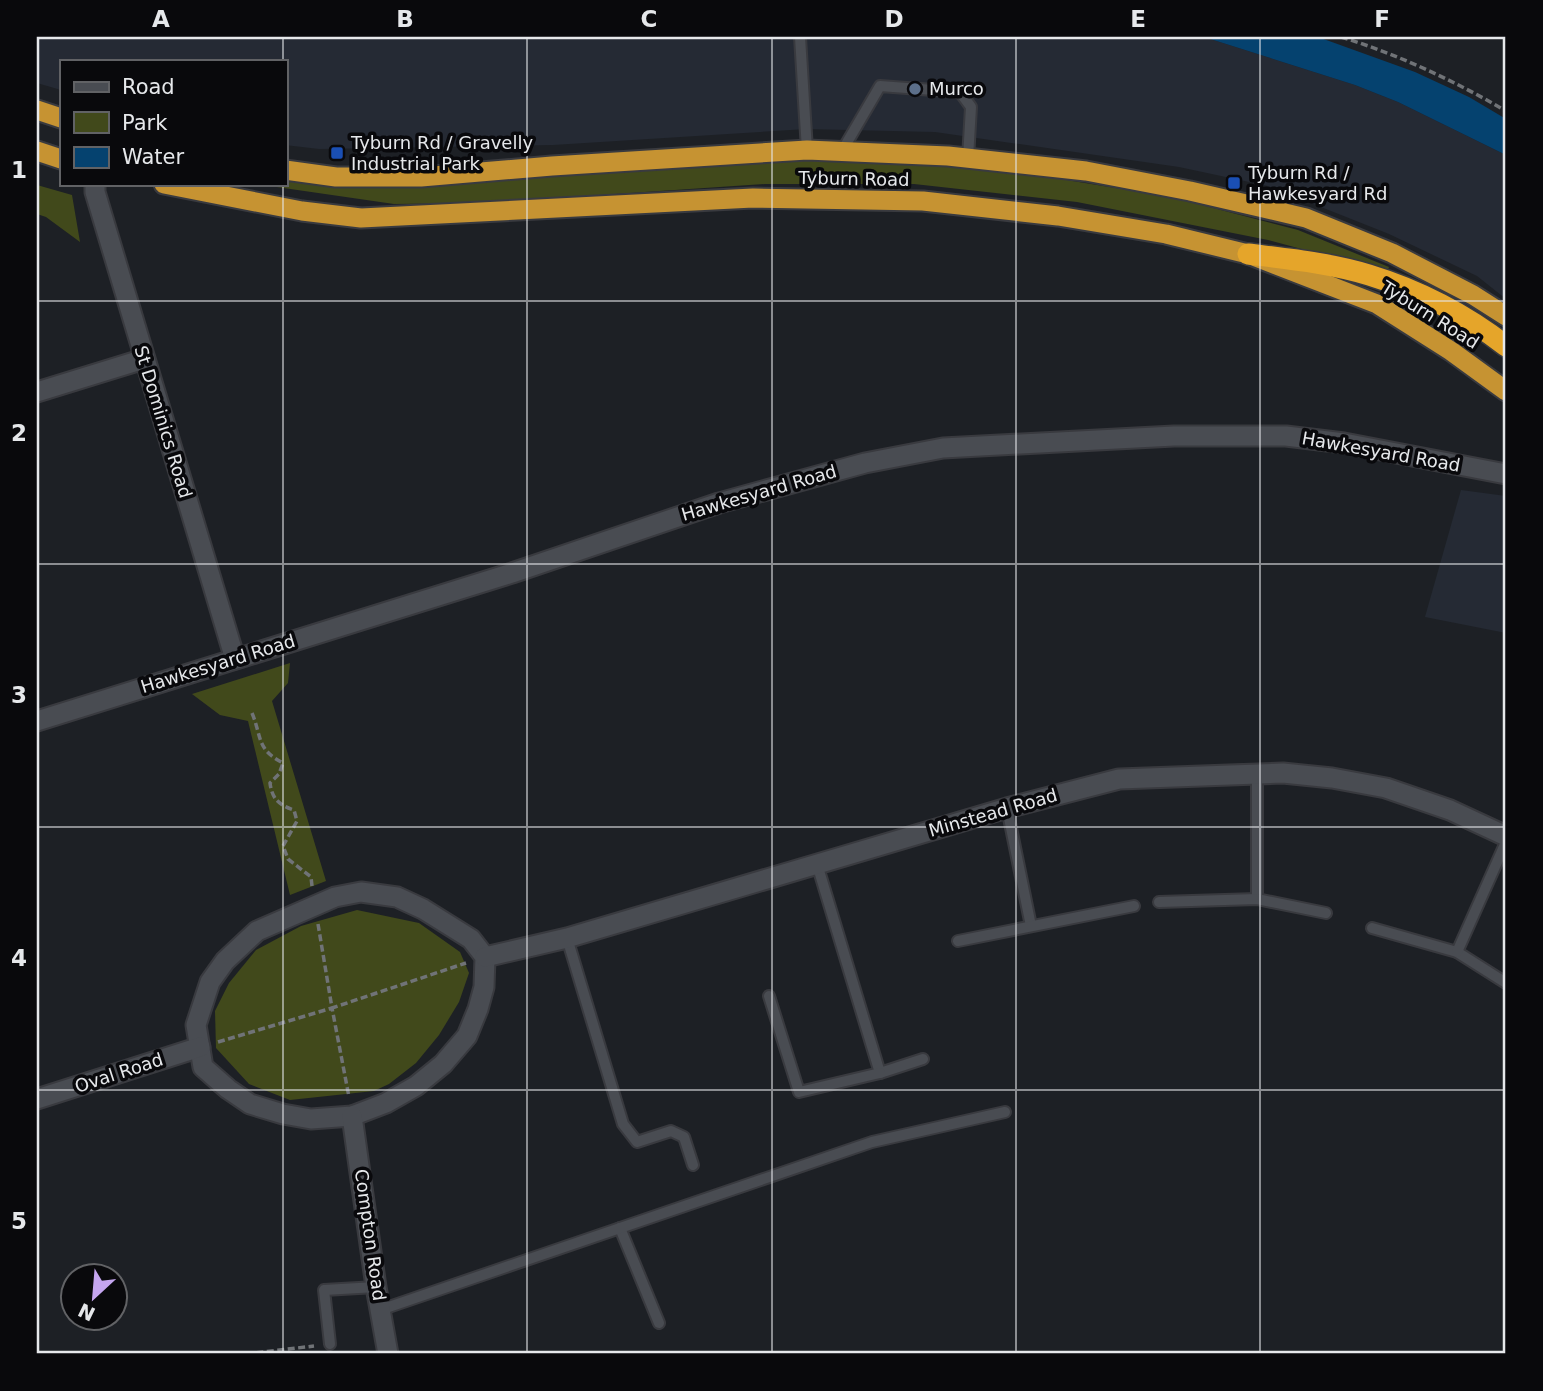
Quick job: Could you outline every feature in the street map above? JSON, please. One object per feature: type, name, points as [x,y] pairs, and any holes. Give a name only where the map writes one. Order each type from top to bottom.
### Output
[{"type":"highway","points":[[37,110],[60,118]]},
{"type":"highway","name":"Tyburn Road","points":[[287,170],[335,177],[421,177],[807,150],[968,158],[1086,171],[1190,191],[1306,218],[1392,253],[1473,295],[1506,316]]},
{"type":"highway","points":[[37,151],[60,159]]},
{"type":"highway","name":"Tyburn Road","points":[[174,186],[302,211],[361,218],[753,198],[923,201],[1058,216],[1166,234],[1248,254],[1377,304],[1451,351],[1506,391]]},
{"type":"highway","points":[[1248,254],[1368,274],[1428,298],[1485,329],[1506,346]]},
{"type":"street","name":"St Dominics Road","points":[[95,186],[144,359],[235,659]]},
{"type":"street","points":[[37,392],[144,359]]},
{"type":"street","name":"Hawkesyard Road","points":[[37,721],[512,573],[719,503],[865,463],[943,448],[1174,436],[1286,436],[1344,443],[1506,474]]},
{"type":"street","name":"Minstead Road","points":[[485,957],[567,938],[1007,808],[1119,779],[1283,773],[1332,778],[1386,788],[1450,810],[1506,836]]},
{"type":"street","points":[[361,892],[397,897],[423,909],[471,939],[485,957],[484,987],[467,1036],[443,1064],[416,1086],[386,1103],[352,1116],[311,1119],[250,1104],[203,1067],[196,1025],[210,982],[225,961],[257,931],[315,905],[335,897],[361,892]]},
{"type":"street","name":"Oval Road","points":[[37,1099],[200,1047]]},
{"type":"street","name":"Compton Road","points":[[352,1116],[388,1354]]},
{"type":"lane","points":[[800,37],[807,150]]},
{"type":"lane","points":[[842,151],[880,86],[960,92],[971,107],[968,158]]},
{"type":"lane","points":[[1257,774],[1257,899]]},
{"type":"lane","points":[[1007,808],[1031,926]]},
{"type":"lane","points":[[1457,952],[1506,842]]},
{"type":"lane","points":[[817,864],[880,1073]]},
{"type":"lane","points":[[1159,902],[1257,899],[1326,913]]},
{"type":"lane","points":[[958,941],[1134,906]]},
{"type":"lane","points":[[1372,929],[1457,952],[1506,983]]},
{"type":"lane","points":[[567,938],[623,1124],[637,1142],[671,1131],[684,1137],[694,1165]]},
{"type":"lane","points":[[769,996],[799,1092],[880,1073],[923,1059]]},
{"type":"lane","points":[[380,1310],[872,1142],[1005,1112]]},
{"type":"lane","points":[[620,1228],[659,1323]]},
{"type":"lane","points":[[330,1344],[324,1290],[376,1287]]},
{"type":"path","points":[[1340,37],[1386,53],[1455,83],[1506,111]]},
{"type":"path","points":[[252,713],[260,746],[283,763],[279,774],[270,783],[272,796],[283,806],[294,810],[297,821],[283,846],[288,859],[311,877],[352,1116]]},
{"type":"path","points":[[200,1047],[332,1009],[485,957]]},
{"type":"path","points":[[246,1354],[330,1344]]},
{"type":"shaded area","points":[[37,37],[1204,37],[1355,85],[1398,102],[1506,155],[1506,299],[1477,276],[1389,234],[1268,186],[1179,167],[935,132],[806,129],[553,145],[319,149],[287,145],[287,60],[60,60],[60,90],[37,83]]},
{"type":"shaded area","points":[[1461,490],[1506,496],[1506,633],[1425,617]]},
{"type":"green space","points":[[808,158],[935,163],[1042,176],[1171,197],[1298,230],[1389,267],[1387,272],[1268,240],[1077,202],[914,184],[765,184],[482,203],[394,204],[270,186],[287,186],[287,178],[399,188],[562,172]]},
{"type":"green space","points":[[37,185],[72,195],[80,242],[46,217],[37,214]]},
{"type":"green space","points":[[290,663],[288,683],[272,701],[326,881],[290,895],[248,721],[220,715],[192,694]]},
{"type":"green space","points":[[357,910],[419,923],[460,952],[469,973],[459,1002],[439,1035],[416,1063],[389,1084],[374,1091],[290,1100],[249,1084],[216,1048],[215,1011],[229,983],[256,950],[301,926]]},
{"type":"water","points":[[1204,37],[1318,37],[1415,72],[1469,97],[1506,119],[1506,155],[1398,102],[1355,85]]},
{"type":"place","name":"Murco","points":[[915,89]]},
{"type":"place","name":"Tyburn Rd / Gravelly Industrial Park","points":[[337,153]]},
{"type":"place","name":"Tyburn Rd / Hawkesyard Rd","points":[[1234,183]]}]
